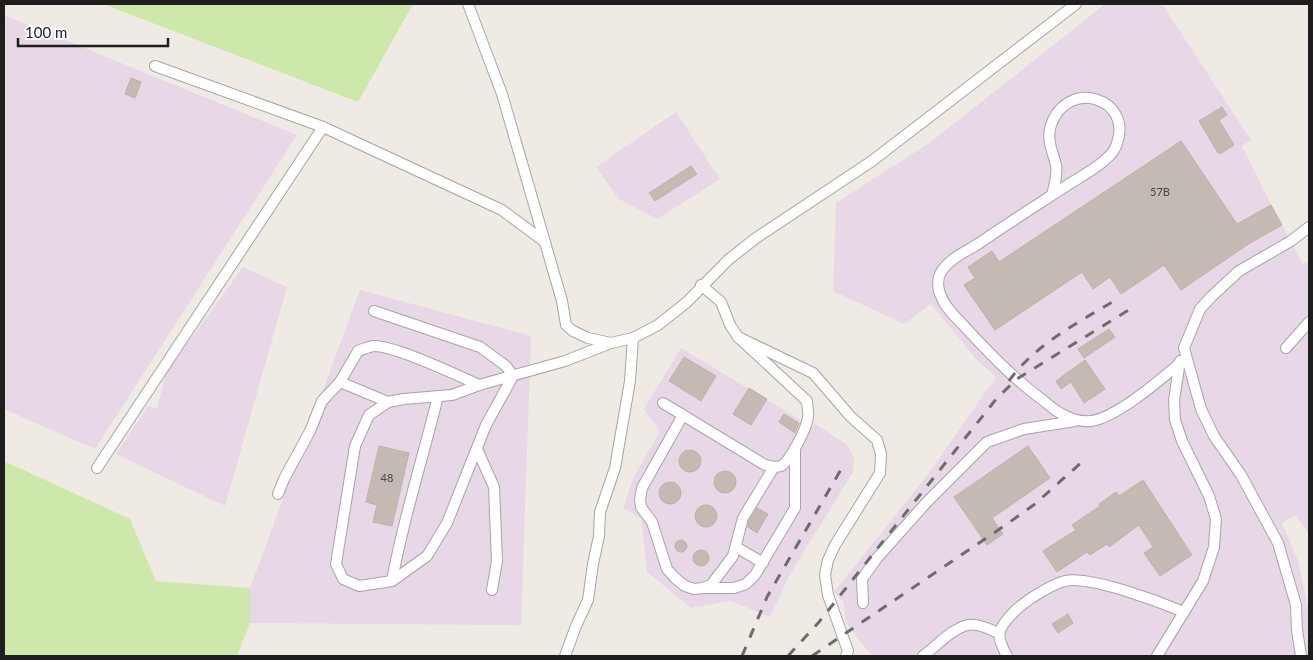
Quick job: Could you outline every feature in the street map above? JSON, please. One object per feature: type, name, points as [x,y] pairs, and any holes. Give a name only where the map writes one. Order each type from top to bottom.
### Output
[{"type":"street","points":[[468,4],[502,94],[562,301],[566,324],[573,331],[588,338],[611,343]]},
{"type":"street","points":[[513,376],[486,425],[447,523],[427,556],[392,581],[359,586],[343,579],[336,564],[355,446],[369,415],[388,402],[452,396],[479,385],[565,361],[611,343],[633,338],[658,325],[686,302],[728,260],[756,238],[872,161],[1076,4]]},
{"type":"street","points":[[155,66],[323,127],[502,210],[545,242]]},
{"type":"street","points":[[1052,195],[1056,166],[1051,153],[1050,127],[1056,114],[1066,103],[1078,98],[1096,98],[1111,107],[1118,118],[1120,134],[1117,144],[1108,158],[1052,195],[949,262],[939,275],[938,288],[946,306],[982,346],[1013,376],[1060,414],[1076,420]]},
{"type":"street","points":[[97,468],[323,127]]},
{"type":"street","points":[[1157,656],[1203,581],[1214,547],[1216,519],[1209,496],[1182,440],[1175,420],[1174,400],[1179,364],[1184,348],[1200,309],[1211,297],[1239,271],[1309,228]]},
{"type":"street","points":[[664,403],[765,465],[774,467],[782,466],[795,447],[806,424],[808,416],[807,402],[738,337],[730,325],[721,302],[701,285]]},
{"type":"street","points":[[374,311],[480,346],[506,366],[513,376]]},
{"type":"street","points":[[1286,348],[1309,322]]},
{"type":"street","points":[[738,337],[813,373],[851,417],[877,440],[882,454],[880,473],[835,545],[828,560],[825,576],[828,595],[848,651],[846,656]]},
{"type":"street","points":[[565,656],[588,600],[599,536],[600,512],[615,468],[630,381],[633,338]]},
{"type":"street","points":[[278,494],[310,431],[322,401],[340,382],[358,351],[374,346],[403,354],[447,370],[479,385]]},
{"type":"street","points":[[1184,348],[1201,409],[1214,436],[1245,482],[1278,543],[1296,605],[1300,653],[1290,656]]},
{"type":"street","points":[[863,603],[862,579],[877,558],[927,502],[987,442],[1024,429],[1076,420],[1090,421],[1102,418],[1124,406],[1161,380],[1179,364]]},
{"type":"street","points":[[340,382],[388,402]]},
{"type":"street","points":[[392,581],[405,519],[438,396]]},
{"type":"street","points":[[683,415],[642,488],[640,498],[641,506],[652,522],[666,568],[674,578],[685,586],[694,589],[734,588],[746,584],[755,575],[795,508],[795,447]]},
{"type":"street","points":[[477,449],[494,487],[497,561],[492,590]]},
{"type":"street","points":[[703,588],[710,585],[733,556],[743,518],[774,467]]},
{"type":"street","points":[[736,547],[763,563]]},
{"type":"street","points":[[1007,656],[998,633],[1004,622],[1015,610],[1042,592],[1065,581],[1082,580],[1098,584],[1162,603],[1184,612]]},
{"type":"street","points":[[923,656],[952,632],[970,624],[998,633]]},
{"type":"shaded area","points":[[1105,4],[1162,4],[1251,140],[1242,146],[1303,264],[1309,261],[1309,534],[1296,515],[1282,523],[1298,561],[1309,612],[1309,656],[872,656],[846,623],[843,601],[834,592],[926,477],[996,377],[976,359],[931,304],[904,324],[833,291],[836,203],[932,141]]},
{"type":"shaded area","points":[[4,15],[297,135],[95,449],[4,409]]},
{"type":"shaded area","points":[[676,112],[720,179],[657,219],[619,199],[596,167]]},
{"type":"shaded area","points":[[243,267],[287,287],[225,506],[116,454],[148,406],[157,409],[166,373]]},
{"type":"shaded area","points":[[360,290],[531,336],[521,625],[250,623],[250,588]]},
{"type":"shaded area","points":[[681,348],[812,427],[814,423],[847,445],[854,457],[853,472],[789,576],[770,617],[731,601],[691,608],[647,572],[641,519],[623,508],[634,476],[660,432],[644,409]]},
{"type":"green space","points":[[103,4],[370,5],[413,4],[358,102]]},
{"type":"green space","points":[[4,461],[130,519],[156,581],[250,588],[250,623],[237,656],[4,656]]},
{"type":"building","points":[[131,78],[141,82],[135,98],[125,94]]},
{"type":"building","points":[[1222,107],[1227,115],[1219,120],[1234,145],[1220,154],[1199,121]]},
{"type":"building","points":[[1181,141],[1237,224],[1271,205],[1282,225],[1250,243],[1181,290],[1164,265],[1121,294],[1110,277],[1093,289],[1082,272],[995,330],[964,285],[975,278],[968,267],[992,251],[999,262]]},
{"type":"building","points":[[691,166],[697,174],[655,201],[649,193]]},
{"type":"building","points":[[1109,329],[1115,337],[1084,358],[1078,349]]},
{"type":"building","points":[[684,357],[716,376],[701,401],[669,381]]},
{"type":"building","points":[[1085,360],[1105,389],[1084,403],[1071,382],[1061,389],[1056,381]]},
{"type":"building","points":[[749,388],[767,399],[751,425],[733,414]]},
{"type":"building","points":[[784,414],[799,423],[795,433],[779,422]]},
{"type":"building","points":[[379,446],[409,453],[392,526],[373,522],[377,505],[366,502]]},
{"type":"building","points":[[1028,446],[1050,478],[992,518],[1003,534],[987,545],[954,497]]},
{"type":"building","points":[[686,450],[694,450],[701,457],[701,465],[694,472],[686,472],[679,465],[679,457]]},
{"type":"building","points":[[721,471],[729,471],[736,478],[736,486],[729,493],[721,493],[714,486],[714,478]]},
{"type":"building","points":[[1143,480],[1192,555],[1160,576],[1144,553],[1153,547],[1139,525],[1109,547],[1107,544],[1090,555],[1087,552],[1057,572],[1043,551],[1076,530],[1072,525],[1100,506],[1099,504],[1116,492],[1119,496]]},
{"type":"building","points":[[670,482],[678,485],[681,493],[678,501],[670,504],[662,501],[659,493],[662,485]]},
{"type":"building","points":[[702,505],[710,505],[717,512],[717,520],[710,527],[702,527],[695,520],[695,512]]},
{"type":"building","points":[[757,508],[768,514],[757,533],[748,527],[749,521]]},
{"type":"building","points":[[679,540],[683,540],[687,546],[683,552],[679,552],[675,548],[675,544]]},
{"type":"building","points":[[701,550],[709,558],[701,566],[693,558]]},
{"type":"building","points":[[1068,614],[1073,623],[1058,633],[1052,624]]},
{"type":"railway","points":[[1009,381],[1045,345],[1119,298]]},
{"type":"railway","points":[[788,656],[819,622],[997,398],[1017,379],[1132,308]]},
{"type":"railway","points":[[812,656],[1035,504],[1083,461]]},
{"type":"railway","points":[[742,656],[767,597],[843,466]]}]
